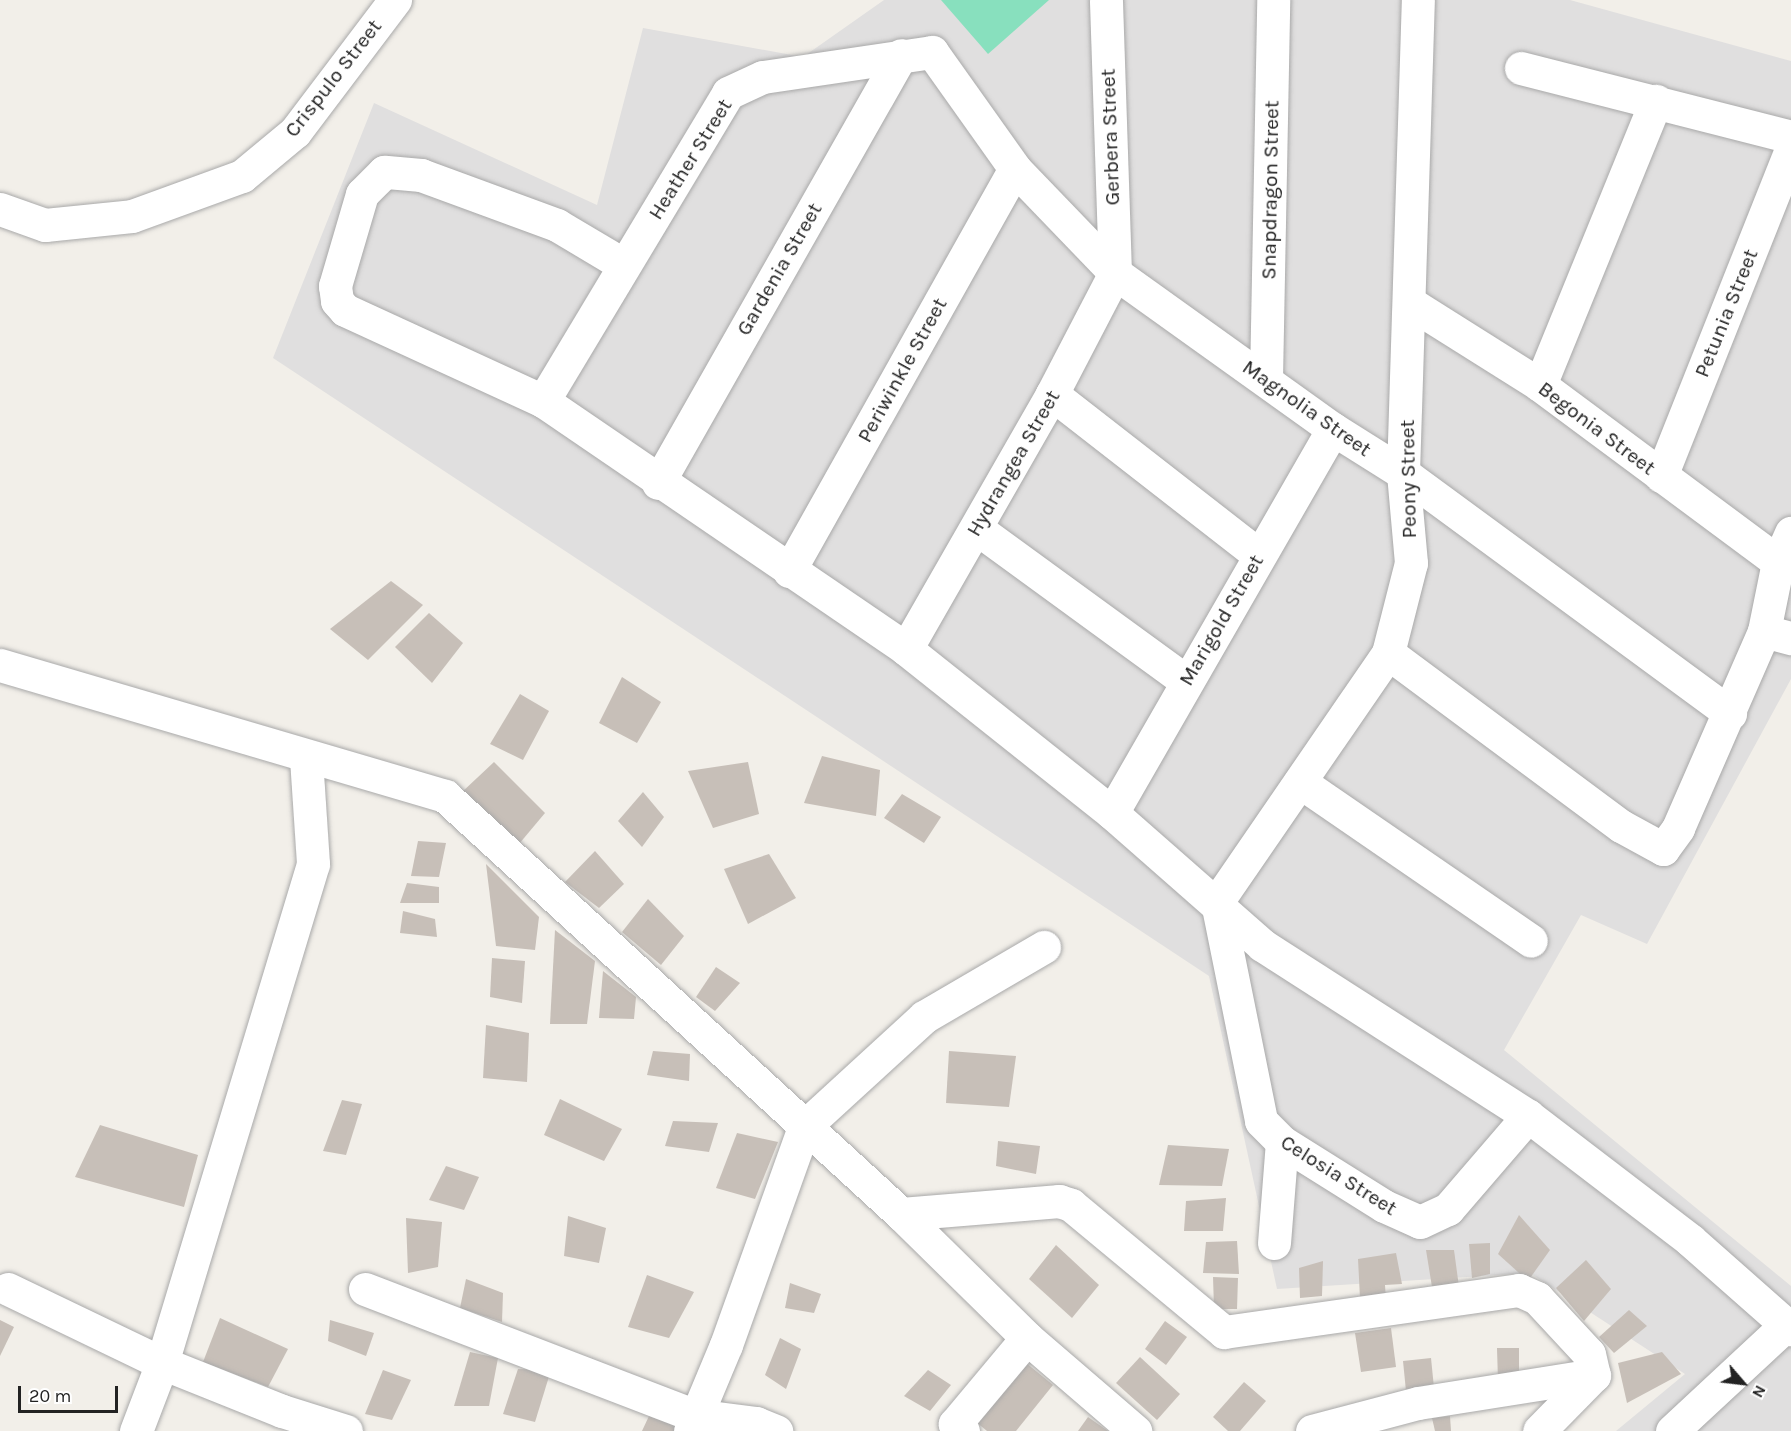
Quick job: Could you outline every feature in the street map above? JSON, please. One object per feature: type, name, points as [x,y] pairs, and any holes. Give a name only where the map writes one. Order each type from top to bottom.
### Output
[{"type":"street","name":"Crispulo Street","points":[[0,209],[45,225],[132,216],[242,176],[295,132],[395,0]]},
{"type":"street","name":"Gerbera Street","points":[[1106,0],[1115,273]]},
{"type":"street","name":"Snapdragon Street","points":[[1266,379],[1273,0]]},
{"type":"street","name":"Peony Street","points":[[1217,902],[1388,653],[1411,562],[1403,473],[1418,0]]},
{"type":"street","name":"Magnolia Street","points":[[916,53],[1015,169],[1115,273],[1333,429],[1403,473],[1730,713]]},
{"type":"street","name":"Heather Street","points":[[543,402],[728,93],[763,77],[916,53]]},
{"type":"street","name":"Gardenia Street","points":[[658,483],[916,53]]},
{"type":"street","points":[[1521,68],[1791,137]]},
{"type":"street","points":[[1540,385],[1656,101]]},
{"type":"street","name":"Petunia Street","points":[[1661,476],[1791,150]]},
{"type":"street","name":"Periwinkle Street","points":[[789,571],[1015,169]]},
{"type":"street","points":[[624,265],[557,225],[422,176],[384,172],[362,194],[335,286],[337,301],[345,310],[543,402],[658,483],[906,649],[1112,813],[1217,902],[1262,945],[1528,1116],[1689,1240],[1789,1327],[1681,1428]]},
{"type":"street","name":"Hydrangea Street","points":[[906,649],[1052,394],[1115,273]]},
{"type":"street","name":"Begonia Street","points":[[1410,303],[1540,385],[1661,476],[1785,547]]},
{"type":"street","points":[[1052,394],[1259,555]]},
{"type":"street","name":"Marigold Street","points":[[1112,813],[1333,429]]},
{"type":"street","points":[[976,528],[1186,681]]},
{"type":"street","points":[[1388,653],[1621,826],[1663,849],[1678,828],[1730,713],[1778,635],[1785,547]]},
{"type":"street","points":[[0,665],[306,758],[445,796],[901,1214],[1028,1338],[1135,1431]]},
{"type":"street","points":[[135,1431],[162,1363],[313,864],[306,758]]},
{"type":"street","points":[[1300,782],[1531,941]]},
{"type":"street","name":"Celosia Street","points":[[1217,902],[1261,1121],[1282,1142],[1384,1206],[1420,1222],[1448,1209],[1528,1116]]},
{"type":"street","points":[[692,1423],[726,1345],[804,1126],[924,1017],[1044,947]]},
{"type":"street","points":[[1274,1243],[1282,1142]]},
{"type":"street","points":[[901,1214],[1059,1201],[1071,1205],[1224,1332],[1519,1290],[1537,1298],[1589,1354],[1594,1375]]},
{"type":"street","points":[[8,1288],[278,1421],[346,1431]]},
{"type":"street","points":[[365,1289],[692,1423],[756,1423],[776,1431]]},
{"type":"street","points":[[963,1431],[955,1424],[1028,1338]]},
{"type":"street","points":[[1312,1431],[1418,1403],[1594,1375]]},
{"type":"street","points":[[1539,1431],[1594,1375]]},
{"type":"shaded area","points":[[884,0],[1570,0],[1791,61],[1791,679],[1647,944],[1581,915],[1504,1050],[1791,1286],[1791,1431],[1616,1431],[1685,1374],[1530,1273],[1277,1289],[1209,976],[273,358],[374,103],[597,205],[643,28],[803,57]]},
{"type":"green space","points":[[941,0],[1049,0],[988,54]]},
{"type":"building","points":[[391,581],[423,605],[368,660],[330,629]]},
{"type":"building","points":[[429,613],[463,643],[432,683],[395,647]]},
{"type":"building","points":[[622,677],[661,702],[637,743],[599,723]]},
{"type":"building","points":[[520,694],[549,711],[523,760],[490,744]]},
{"type":"building","points":[[822,756],[880,770],[876,816],[804,803]]},
{"type":"building","points":[[494,762],[545,813],[519,844],[461,793]]},
{"type":"building","points":[[748,762],[759,814],[713,828],[688,771]]},
{"type":"building","points":[[643,792],[664,817],[642,847],[618,821]]},
{"type":"building","points":[[902,794],[941,817],[924,843],[884,818]]},
{"type":"building","points":[[418,841],[446,843],[439,877],[411,876]]},
{"type":"building","points":[[595,851],[624,884],[599,908],[565,882]]},
{"type":"building","points":[[769,854],[796,898],[748,924],[724,869]]},
{"type":"building","points":[[486,864],[539,917],[535,950],[496,946]]},
{"type":"building","points":[[407,883],[439,887],[439,903],[400,903]]},
{"type":"building","points":[[648,899],[684,936],[661,965],[622,932]]},
{"type":"building","points":[[403,911],[435,919],[437,937],[400,933]]},
{"type":"building","points":[[555,930],[595,961],[587,1024],[550,1024]]},
{"type":"building","points":[[492,958],[525,961],[522,1003],[490,997]]},
{"type":"building","points":[[716,967],[740,983],[715,1011],[696,997]]},
{"type":"building","points":[[603,971],[636,997],[634,1019],[599,1018]]},
{"type":"building","points":[[486,1025],[529,1033],[527,1082],[483,1078]]},
{"type":"building","points":[[653,1051],[690,1054],[689,1081],[647,1075]]},
{"type":"building","points":[[949,1051],[1016,1056],[1009,1107],[946,1103]]},
{"type":"building","points":[[560,1099],[622,1129],[604,1161],[544,1135]]},
{"type":"building","points":[[342,1100],[362,1104],[346,1155],[323,1151]]},
{"type":"building","points":[[673,1121],[718,1123],[709,1152],[665,1146]]},
{"type":"building","points":[[100,1125],[198,1155],[184,1207],[75,1177]]},
{"type":"building","points":[[737,1133],[778,1142],[755,1199],[716,1188]]},
{"type":"building","points":[[998,1141],[1040,1146],[1036,1174],[996,1166]]},
{"type":"building","points":[[1168,1145],[1229,1149],[1222,1186],[1159,1185]]},
{"type":"building","points":[[446,1166],[479,1177],[464,1210],[429,1200]]},
{"type":"building","points":[[1226,1198],[1223,1231],[1184,1231],[1186,1201]]},
{"type":"building","points":[[1519,1215],[1550,1250],[1528,1281],[1498,1254]]},
{"type":"building","points":[[568,1216],[606,1228],[599,1263],[564,1256]]},
{"type":"building","points":[[406,1218],[442,1222],[438,1267],[408,1273]]},
{"type":"building","points":[[1237,1241],[1239,1274],[1203,1273],[1206,1242]]},
{"type":"building","points":[[1490,1243],[1490,1274],[1472,1278],[1469,1244]]},
{"type":"building","points":[[1056,1245],[1099,1285],[1072,1318],[1029,1279]]},
{"type":"building","points":[[1426,1250],[1454,1250],[1459,1287],[1433,1293]]},
{"type":"building","points":[[1396,1253],[1402,1284],[1385,1285],[1386,1300],[1360,1298],[1358,1259]]},
{"type":"building","points":[[1586,1260],[1611,1289],[1584,1321],[1556,1288]]},
{"type":"building","points":[[1323,1261],[1322,1296],[1300,1298],[1299,1268]]},
{"type":"building","points":[[647,1275],[694,1292],[669,1338],[628,1327]]},
{"type":"building","points":[[1213,1277],[1238,1278],[1237,1309],[1214,1309]]},
{"type":"building","points":[[466,1279],[503,1293],[502,1322],[460,1308]]},
{"type":"building","points":[[790,1283],[821,1294],[814,1313],[785,1308]]},
{"type":"building","points":[[1629,1310],[1647,1326],[1614,1353],[1599,1337]]},
{"type":"building","points":[[220,1318],[288,1349],[268,1387],[203,1362]]},
{"type":"building","points":[[0,1320],[14,1327],[0,1356]]},
{"type":"building","points":[[330,1320],[374,1333],[366,1356],[328,1341]]},
{"type":"building","points":[[1165,1321],[1187,1337],[1166,1365],[1145,1349]]},
{"type":"building","points":[[1391,1328],[1396,1367],[1361,1372],[1355,1333]]},
{"type":"building","points":[[780,1338],[801,1349],[786,1389],[765,1375]]},
{"type":"building","points":[[1497,1348],[1519,1348],[1519,1381],[1498,1381]]},
{"type":"building","points":[[470,1352],[498,1358],[489,1406],[454,1406]]},
{"type":"building","points":[[1662,1352],[1681,1374],[1627,1403],[1618,1363]]},
{"type":"building","points":[[1140,1357],[1180,1394],[1157,1420],[1116,1383]]},
{"type":"building","points":[[1431,1358],[1435,1398],[1407,1401],[1403,1361]]},
{"type":"building","points":[[1025,1362],[1053,1385],[1016,1431],[987,1431],[976,1422]]},
{"type":"building","points":[[518,1369],[551,1370],[535,1422],[503,1414]]},
{"type":"building","points":[[383,1370],[411,1380],[392,1420],[365,1414]]},
{"type":"building","points":[[928,1370],[951,1385],[930,1411],[904,1396]]},
{"type":"building","points":[[1244,1382],[1266,1401],[1240,1431],[1228,1431],[1213,1417]]},
{"type":"building","points":[[649,1416],[683,1427],[680,1431],[642,1431]]},
{"type":"building","points":[[1450,1416],[1451,1431],[1435,1431],[1432,1418]]},
{"type":"building","points":[[1088,1417],[1108,1431],[1078,1431]]}]
